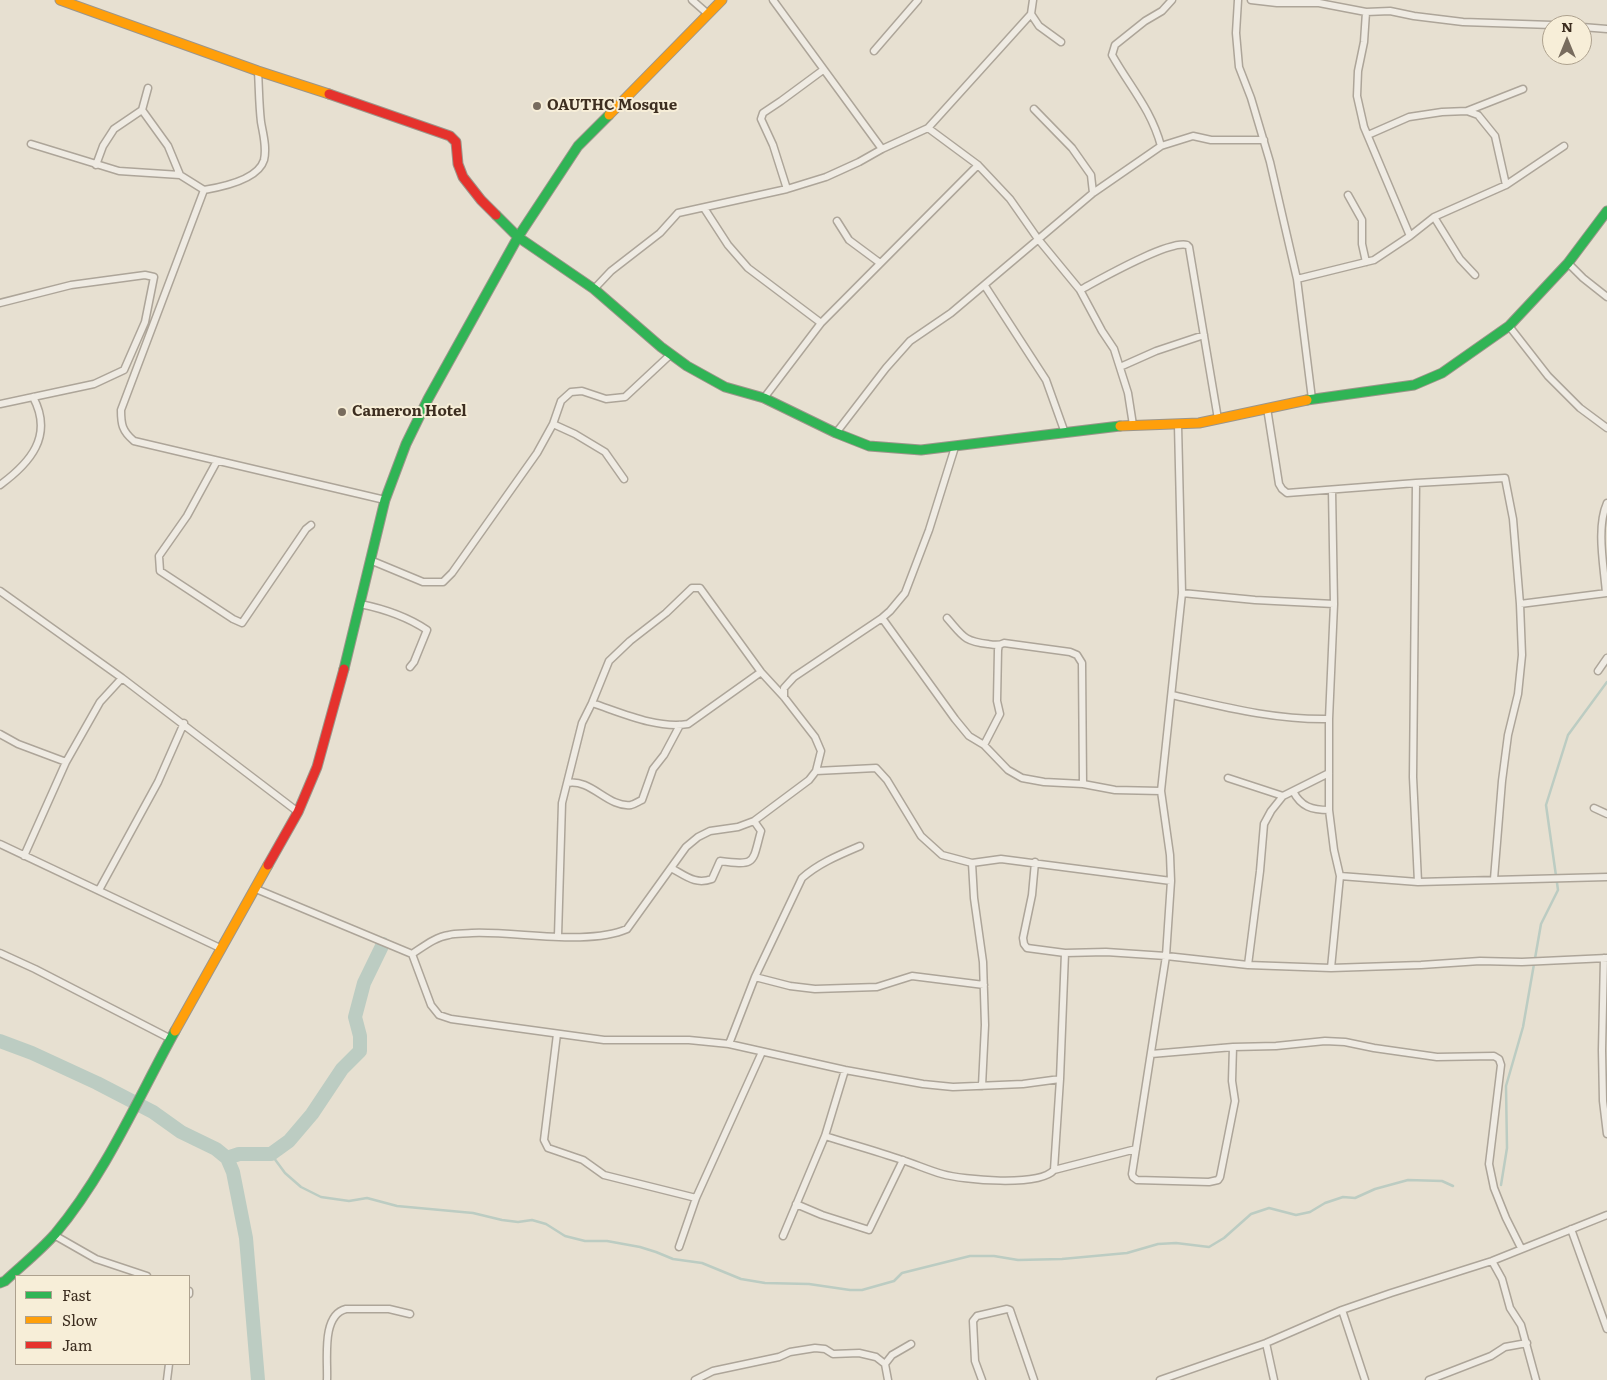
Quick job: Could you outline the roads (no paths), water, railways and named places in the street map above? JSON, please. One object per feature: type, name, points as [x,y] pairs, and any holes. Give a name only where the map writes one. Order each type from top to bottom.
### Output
[{"type":"street","points":[[60,0],[258,71],[450,136],[456,142],[458,164],[463,177],[481,200],[518,237],[594,289],[670,355],[725,387],[764,398],[836,433],[869,446],[896,450],[955,447],[1133,425],[1178,424],[1218,419],[1312,399],[1414,385],[1442,373],[1509,326],[1568,263],[1607,211]]},
{"type":"street","points":[[692,0],[708,14]]},
{"type":"street","points":[[0,1283],[5,1281],[54,1235],[84,1195],[116,1145],[170,1039],[298,812],[317,767],[331,721],[385,500],[406,444],[518,237],[578,146],[722,0]]},
{"type":"street","points":[[773,0],[882,149]]},
{"type":"street","points":[[874,51],[918,0]]},
{"type":"street","points":[[594,289],[611,271],[660,232],[678,213],[788,189],[826,177],[928,128],[1031,14],[1034,0]]},
{"type":"street","points":[[1161,146],[1152,118],[1112,55],[1115,45],[1145,21],[1162,11],[1172,0]]},
{"type":"street","points":[[1238,0],[1236,33],[1239,67],[1264,140],[1297,279],[1312,399]]},
{"type":"street","points":[[1250,0],[1319,4],[1366,12],[1390,11],[1463,22],[1542,25]]},
{"type":"street","points":[[1366,12],[1364,42],[1358,71],[1357,96],[1364,127],[1410,236]]},
{"type":"street","points":[[1031,14],[1038,26],[1061,42]]},
{"type":"street","points":[[1592,28],[1607,29]]},
{"type":"street","points":[[788,189],[773,145],[761,119],[763,112],[823,70]]},
{"type":"street","points":[[32,144],[119,171],[180,175],[204,190],[227,186],[256,172],[264,160],[265,142],[261,122],[258,71]]},
{"type":"street","points":[[96,165],[103,146],[114,129],[142,110],[148,88]]},
{"type":"street","points":[[1368,135],[1409,117],[1467,110],[1524,88]]},
{"type":"street","points":[[1034,109],[1072,148],[1091,175],[1093,193]]},
{"type":"street","points":[[142,110],[168,146],[180,175]]},
{"type":"street","points":[[1467,110],[1478,115],[1495,136],[1506,185]]},
{"type":"street","points":[[928,128],[978,165],[1010,198],[1038,239],[1080,290],[1102,331],[1114,348],[1128,393],[1133,425]]},
{"type":"street","points":[[836,433],[886,368],[910,341],[951,313],[1093,193],[1161,146],[1193,136],[1211,140],[1264,140]]},
{"type":"street","points":[[1297,279],[1374,260],[1434,217],[1506,185],[1564,146]]},
{"type":"street","points":[[764,398],[821,323],[978,165]]},
{"type":"street","points":[[204,190],[121,410],[121,424],[125,434],[134,441],[385,500]]},
{"type":"street","points":[[1348,195],[1362,220],[1362,244],[1366,262]]},
{"type":"street","points":[[704,208],[728,245],[748,268],[821,323]]},
{"type":"street","points":[[1434,217],[1460,259],[1476,275]]},
{"type":"street","points":[[837,222],[849,240],[880,263]]},
{"type":"street","points":[[1080,290],[1138,259],[1178,245],[1187,245],[1189,247],[1218,419]]},
{"type":"street","points":[[1568,263],[1607,297]]},
{"type":"street","points":[[0,303],[71,285],[145,274],[154,277],[145,322],[124,370],[94,384],[0,404]]},
{"type":"street","points":[[984,286],[1019,336],[1046,380],[1065,433]]},
{"type":"street","points":[[1509,326],[1548,376],[1580,408],[1607,428]]},
{"type":"street","points":[[1120,367],[1156,351],[1204,335]]},
{"type":"street","points":[[370,560],[423,582],[443,582],[452,573],[536,453],[553,424],[561,401],[571,392],[582,391],[606,399],[625,397],[670,355]]},
{"type":"street","points":[[0,485],[31,458],[37,448],[41,425],[37,404],[33,397]]},
{"type":"street","points":[[1267,408],[1279,484],[1287,492],[1416,482],[1505,478],[1513,519],[1520,604],[1521,665],[1518,694],[1508,735],[1502,781],[1494,879]]},
{"type":"street","points":[[553,424],[575,434],[605,452],[624,479]]},
{"type":"street","points":[[1178,424],[1182,593],[1161,791],[1170,855],[1171,881],[1166,956],[1132,1177],[1137,1180],[1209,1182],[1218,1180],[1234,1101],[1232,1081],[1233,1047]]},
{"type":"street","points":[[784,697],[784,688],[794,677],[882,618],[905,593],[955,447]]},
{"type":"street","points":[[218,461],[187,516],[159,556],[160,571],[242,623],[306,529],[311,525]]},
{"type":"street","points":[[1416,482],[1413,777],[1418,882]]},
{"type":"street","points":[[1331,968],[1340,876],[1334,850],[1329,810],[1329,718],[1334,604],[1332,490]]},
{"type":"street","points":[[1520,604],[1607,593],[1602,536],[1603,512],[1607,503]]},
{"type":"street","points":[[412,954],[428,943],[449,935],[494,932],[558,936],[601,936],[627,929],[686,847],[698,837],[710,831],[738,827],[754,821],[809,780],[816,771],[821,751],[815,737],[784,697],[761,672],[700,588],[692,588],[666,614],[630,641],[609,661],[582,722],[562,803],[558,936]]},
{"type":"street","points":[[0,591],[184,723],[298,812]]},
{"type":"street","points":[[1182,593],[1256,600],[1334,604]]},
{"type":"street","points":[[360,604],[399,614],[427,630],[414,662],[410,667]]},
{"type":"street","points":[[882,618],[954,719],[969,736],[984,745],[1008,770],[1022,778],[1044,782],[1083,784],[1114,790],[1161,791]]},
{"type":"street","points":[[947,618],[964,638],[971,642],[999,645],[1004,643],[1070,652],[1077,656],[1082,664],[1083,784]]},
{"type":"street","points":[[984,745],[1000,714],[997,701],[999,645]]},
{"type":"street","points":[[1598,671],[1607,658]]},
{"type":"street","points":[[592,703],[654,722],[688,724],[761,672]]},
{"type":"street","points":[[24,856],[66,762],[100,702],[122,678]]},
{"type":"street","points":[[1172,695],[1269,716],[1300,719],[1329,718]]},
{"type":"street","points":[[99,890],[158,782],[184,723]]},
{"type":"street","points":[[567,783],[576,781],[618,803],[631,805],[642,800],[653,769],[664,755],[680,725]]},
{"type":"street","points":[[0,734],[18,744],[66,762]]},
{"type":"street","points":[[816,771],[876,768],[887,780],[921,836],[942,855],[972,863],[1001,859],[1035,862],[1171,881]]},
{"type":"street","points":[[1248,965],[1264,824],[1271,811],[1283,796],[1329,773]]},
{"type":"street","points":[[1228,778],[1283,796]]},
{"type":"street","points":[[1293,791],[1298,800],[1305,806],[1316,810],[1329,810]]},
{"type":"street","points":[[1594,808],[1607,814]]},
{"type":"street","points":[[671,868],[693,880],[703,882],[712,879],[720,861],[748,863],[753,860],[756,853],[761,831],[754,821]]},
{"type":"street","points":[[0,844],[220,948]]},
{"type":"street","points":[[728,1044],[755,977],[802,878],[828,860],[860,846]]},
{"type":"street","points":[[1035,862],[1032,894],[1023,938],[1027,948],[1065,953],[1106,952],[1248,965],[1331,968],[1480,961],[1522,962],[1605,958],[1602,1050],[1607,1134]]},
{"type":"street","points":[[972,863],[974,898],[983,962],[985,1025],[982,1086]]},
{"type":"street","points":[[1340,876],[1418,882],[1607,877]]},
{"type":"street","points":[[256,889],[412,954],[432,1005],[439,1015],[450,1019],[604,1040],[689,1040],[728,1044],[845,1070],[923,1084],[953,1087],[1060,1079]]},
{"type":"street","points":[[0,953],[35,969],[170,1039]]},
{"type":"street","points":[[825,1136],[942,1174],[984,1180],[1020,1180],[1042,1178],[1050,1175],[1054,1170],[1065,953]]},
{"type":"street","points":[[755,977],[790,986],[815,989],[877,987],[912,976],[984,985]]},
{"type":"street","points":[[557,1034],[544,1140],[548,1148],[582,1160],[604,1175],[696,1198]]},
{"type":"street","points":[[1151,1054],[1325,1041],[1345,1042],[1437,1057],[1494,1056],[1499,1059],[1501,1065],[1489,1164],[1494,1188],[1521,1248]]},
{"type":"street","points":[[679,1247],[696,1198],[762,1052]]},
{"type":"street","points":[[783,1236],[825,1136],[845,1070]]},
{"type":"street","points":[[1054,1170],[1136,1149]]},
{"type":"street","points":[[796,1204],[822,1215],[869,1230],[903,1160]]},
{"type":"street","points":[[1160,1380],[1266,1343],[1342,1310],[1492,1261],[1607,1215]]},
{"type":"street","points":[[1571,1229],[1607,1329]]},
{"type":"street","points":[[54,1235],[96,1259],[144,1275]]},
{"type":"street","points":[[1492,1261],[1502,1279],[1510,1308],[1521,1325],[1536,1380]]},
{"type":"street","points":[[326,1380],[326,1335],[336,1314],[340,1310],[346,1308],[389,1309],[410,1314]]},
{"type":"street","points":[[982,1380],[975,1361],[972,1321],[977,1316],[1007,1309],[1010,1310],[1034,1380]]},
{"type":"street","points":[[1342,1310],[1365,1380]]},
{"type":"street","points":[[1266,1343],[1274,1380]]},
{"type":"street","points":[[1429,1380],[1491,1356],[1505,1347],[1527,1343]]},
{"type":"street","points":[[885,1364],[892,1355],[911,1344]]},
{"type":"street","points":[[695,1380],[713,1371],[779,1357],[790,1352],[816,1348],[825,1349],[834,1354],[859,1353],[876,1357],[885,1364],[888,1380]]},
{"type":"street","points":[[167,1380],[169,1365]]},
{"type":"waterway","points":[[1501,1185],[1507,1148],[1506,1086],[1523,1027],[1541,924],[1558,890],[1546,805],[1568,735],[1607,682]]},
{"type":"waterway","points":[[227,1158],[239,1154],[271,1154],[289,1141],[312,1114],[342,1069],[360,1051],[360,1036],[355,1017],[364,983],[383,944]]},
{"type":"waterway","points":[[0,1041],[32,1053],[97,1083],[153,1112],[181,1132],[216,1149],[227,1158],[233,1172],[246,1238],[258,1380]]},
{"type":"waterway","points":[[271,1154],[285,1173],[301,1187],[321,1197],[349,1201],[367,1198],[397,1206],[473,1213],[518,1222],[532,1220],[546,1224],[565,1236],[585,1241],[607,1241],[640,1247],[673,1259],[702,1263],[741,1279],[765,1283],[809,1284],[850,1290],[862,1290],[894,1281],[902,1273],[970,1256],[994,1256],[1018,1260],[1062,1259],[1127,1253],[1158,1244],[1176,1243],[1209,1247],[1224,1238],[1251,1214],[1269,1208],[1296,1215],[1310,1212],[1325,1203],[1343,1197],[1355,1198],[1375,1189],[1408,1180],[1442,1181],[1453,1186]]},
{"type":"place","name":"OAUTHC Mosque","points":[[537,106]]},
{"type":"place","name":"Cameron Hotel","points":[[342,412]]}]
